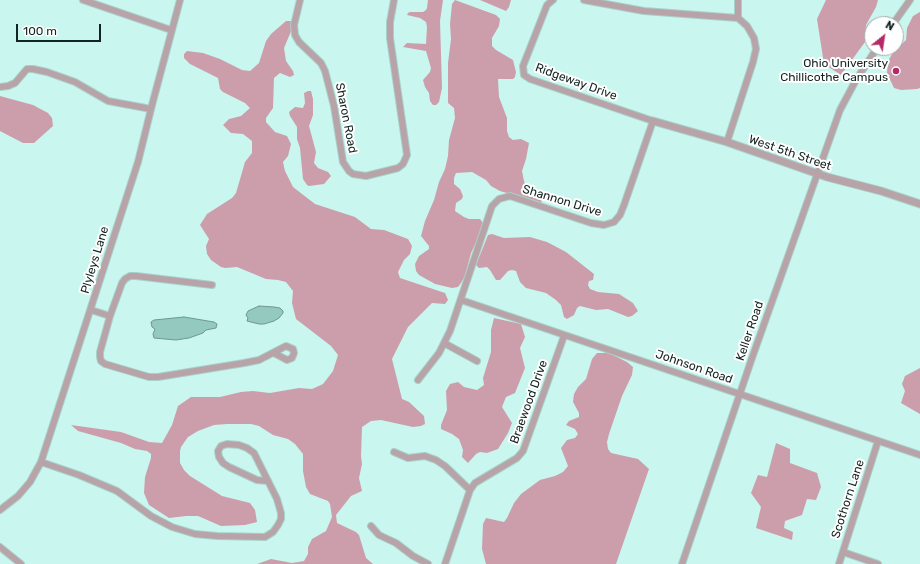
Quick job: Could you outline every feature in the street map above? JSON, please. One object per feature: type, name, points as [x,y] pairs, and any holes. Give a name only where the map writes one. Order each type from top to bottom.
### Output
[{"type":"street","points":[[83,0],[172,30]]},
{"type":"street","name":"Plyleys Lane","points":[[0,510],[18,496],[30,482],[41,462],[138,162],[150,109],[180,0]]},
{"type":"street","name":"Sharon Road","points":[[300,0],[294,25],[295,35],[299,42],[321,63],[334,106],[343,162],[353,174],[366,176],[398,168],[403,164],[407,156],[390,38],[390,22],[394,0]]},
{"type":"street","name":"Ridgeway Drive","points":[[553,0],[547,5],[523,66],[524,75],[653,121]]},
{"type":"street","points":[[584,0],[644,11],[738,18],[747,26],[754,38],[756,49],[727,142]]},
{"type":"street","points":[[738,0],[738,18]]},
{"type":"street","points":[[899,16],[910,0]]},
{"type":"street","name":"Keller Road","points":[[682,564],[791,246],[840,110],[856,80],[872,56]]},
{"type":"street","points":[[0,87],[15,83],[26,69],[33,69],[47,72],[75,82],[108,101],[150,109]]},
{"type":"street","name":"West 5th Street","points":[[653,121],[727,142],[817,174],[920,204]]},
{"type":"street","name":"Shannon Drive","points":[[418,380],[444,343],[450,331],[492,206],[498,199],[510,196],[591,223],[604,225],[614,222],[620,215],[624,205],[653,121]]},
{"type":"street","points":[[212,285],[136,276],[125,278],[110,316],[100,352],[101,361],[105,364],[149,377],[158,377],[259,360],[274,353]]},
{"type":"street","name":"Johnson Road","points":[[461,300],[920,455]]},
{"type":"street","points":[[91,310],[110,316]]},
{"type":"street","name":"Braewood Drive","points":[[470,490],[475,483],[517,458],[524,451],[564,336]]},
{"type":"street","points":[[444,343],[477,360]]},
{"type":"street","name":"Scothorn Lane","points":[[839,564],[878,441]]},
{"type":"street","points":[[41,462],[79,475],[117,491],[151,516],[172,527],[195,534],[217,536],[265,537],[273,532],[281,519],[280,507],[268,481],[254,453],[239,445],[227,444],[221,446],[218,451],[219,457],[223,463],[257,480],[268,481]]},
{"type":"street","points":[[394,452],[408,458],[425,456],[436,460],[445,466],[470,490],[445,564]]},
{"type":"street","points":[[372,526],[379,534],[396,543],[413,556],[428,564]]},
{"type":"street","points":[[0,547],[21,564]]},
{"type":"street","points":[[843,552],[878,564]]},
{"type":"shaded area","points":[[428,0],[443,0],[440,21],[442,88],[439,102],[436,105],[433,105],[430,101],[429,93],[423,80],[430,72],[431,68],[426,51],[403,47],[407,43],[426,44],[426,22],[420,18],[407,15],[410,12],[423,12],[426,10]]},
{"type":"shaded area","points":[[455,0],[496,15],[500,19],[499,26],[492,38],[492,46],[513,60],[516,72],[513,79],[498,79],[499,97],[507,118],[507,131],[509,137],[513,140],[521,139],[529,143],[522,171],[524,181],[526,186],[538,194],[542,200],[541,203],[500,191],[491,186],[486,180],[472,172],[456,173],[454,184],[460,189],[463,196],[462,199],[456,203],[455,211],[469,219],[480,219],[483,223],[483,228],[471,253],[465,276],[458,287],[452,288],[435,284],[419,275],[416,271],[415,264],[419,256],[429,249],[429,246],[421,236],[425,221],[445,169],[449,140],[455,118],[454,108],[448,103],[448,63],[451,39],[450,24],[452,4]]},
{"type":"shaded area","points":[[480,0],[511,0],[506,11]]},
{"type":"shaded area","points":[[826,0],[878,0],[871,16],[864,16],[864,43],[841,75],[824,64],[817,19]]},
{"type":"shaded area","points":[[920,12],[920,88],[901,90],[894,88],[887,73],[888,61],[891,56],[904,56],[904,42],[906,40],[907,28],[913,16]]},
{"type":"shaded area","points":[[286,21],[291,21],[292,29],[284,48],[286,61],[294,75],[290,77],[280,73],[274,78],[273,108],[266,118],[266,122],[275,132],[287,136],[291,144],[288,156],[283,162],[285,171],[293,187],[315,204],[355,217],[371,229],[384,230],[408,239],[412,246],[410,254],[404,260],[398,272],[400,278],[445,293],[448,300],[445,304],[432,303],[408,327],[392,359],[402,399],[409,402],[424,416],[425,424],[413,427],[381,420],[371,421],[362,427],[362,464],[359,478],[362,491],[351,496],[336,515],[337,523],[359,535],[366,558],[373,564],[257,564],[271,559],[292,563],[304,561],[308,554],[308,547],[312,539],[326,531],[332,517],[330,504],[328,501],[310,494],[306,487],[303,471],[303,454],[295,444],[288,439],[273,435],[259,426],[251,424],[214,425],[198,431],[188,437],[180,451],[180,463],[184,470],[190,476],[222,496],[250,503],[255,510],[257,522],[245,525],[221,526],[198,516],[169,518],[149,505],[144,493],[145,477],[151,454],[147,451],[135,449],[121,443],[78,431],[71,425],[121,432],[149,442],[162,443],[172,425],[178,406],[191,397],[220,397],[241,392],[253,391],[270,393],[299,388],[312,389],[323,384],[333,371],[338,355],[331,346],[296,319],[292,303],[293,291],[286,282],[266,279],[237,267],[221,267],[211,260],[207,254],[206,246],[209,239],[200,225],[207,214],[232,198],[236,193],[245,162],[252,153],[252,141],[243,134],[231,133],[223,125],[229,119],[241,116],[250,108],[245,103],[223,92],[220,89],[218,78],[190,64],[184,58],[184,54],[187,51],[203,53],[220,59],[242,70],[250,71],[259,63],[266,41],[271,34]]},
{"type":"shaded area","points":[[311,91],[313,99],[313,115],[309,126],[316,152],[314,163],[318,168],[328,172],[331,176],[324,184],[309,186],[303,179],[300,148],[297,139],[297,127],[289,112],[295,107],[303,108],[305,103],[304,93]]},
{"type":"shaded area","points":[[0,96],[33,105],[48,113],[52,118],[53,126],[34,143],[23,143],[0,131]]},
{"type":"shaded area","points":[[492,234],[504,238],[530,237],[547,242],[566,252],[594,274],[593,280],[589,281],[588,285],[590,289],[598,292],[619,294],[633,303],[638,311],[632,316],[628,317],[608,309],[596,310],[580,306],[577,308],[574,315],[567,319],[564,317],[561,305],[556,300],[546,293],[526,288],[520,282],[516,271],[508,271],[500,280],[496,280],[487,267],[479,268],[476,265],[488,235]]},
{"type":"shaded area","points":[[259,306],[280,308],[283,313],[274,321],[264,324],[247,321],[248,318],[246,315],[248,311]]},
{"type":"shaded area","points":[[184,317],[214,322],[217,324],[216,328],[206,330],[203,333],[189,338],[176,340],[154,338],[153,334],[155,329],[152,327],[151,322],[154,320]]},
{"type":"shaded area","points":[[494,318],[521,324],[525,337],[520,348],[525,368],[515,393],[506,397],[502,407],[512,423],[508,433],[498,449],[487,453],[480,452],[476,454],[468,463],[462,457],[463,450],[459,439],[441,429],[441,425],[447,410],[446,391],[450,384],[458,382],[464,387],[477,390],[484,385],[483,378],[491,352],[491,330]]},
{"type":"shaded area","points":[[597,353],[609,353],[627,362],[633,367],[632,375],[622,396],[609,434],[607,442],[608,449],[611,453],[638,459],[649,469],[616,564],[486,564],[482,549],[483,524],[486,518],[504,522],[514,503],[521,494],[540,480],[563,472],[568,466],[561,448],[567,440],[575,438],[578,434],[575,429],[566,425],[569,421],[579,417],[579,413],[573,402],[574,394],[578,387],[586,379],[592,359]]},
{"type":"shaded area","points":[[920,368],[920,414],[901,403],[905,391],[902,384],[905,376]]},
{"type":"shaded area","points":[[776,443],[790,449],[790,463],[817,473],[821,487],[816,500],[807,499],[802,515],[785,521],[784,528],[793,532],[792,540],[756,528],[761,507],[751,493],[758,475],[767,477]]},
{"type":"place","name":"Ohio University Chillicothe Campus","points":[[896,71]]}]
